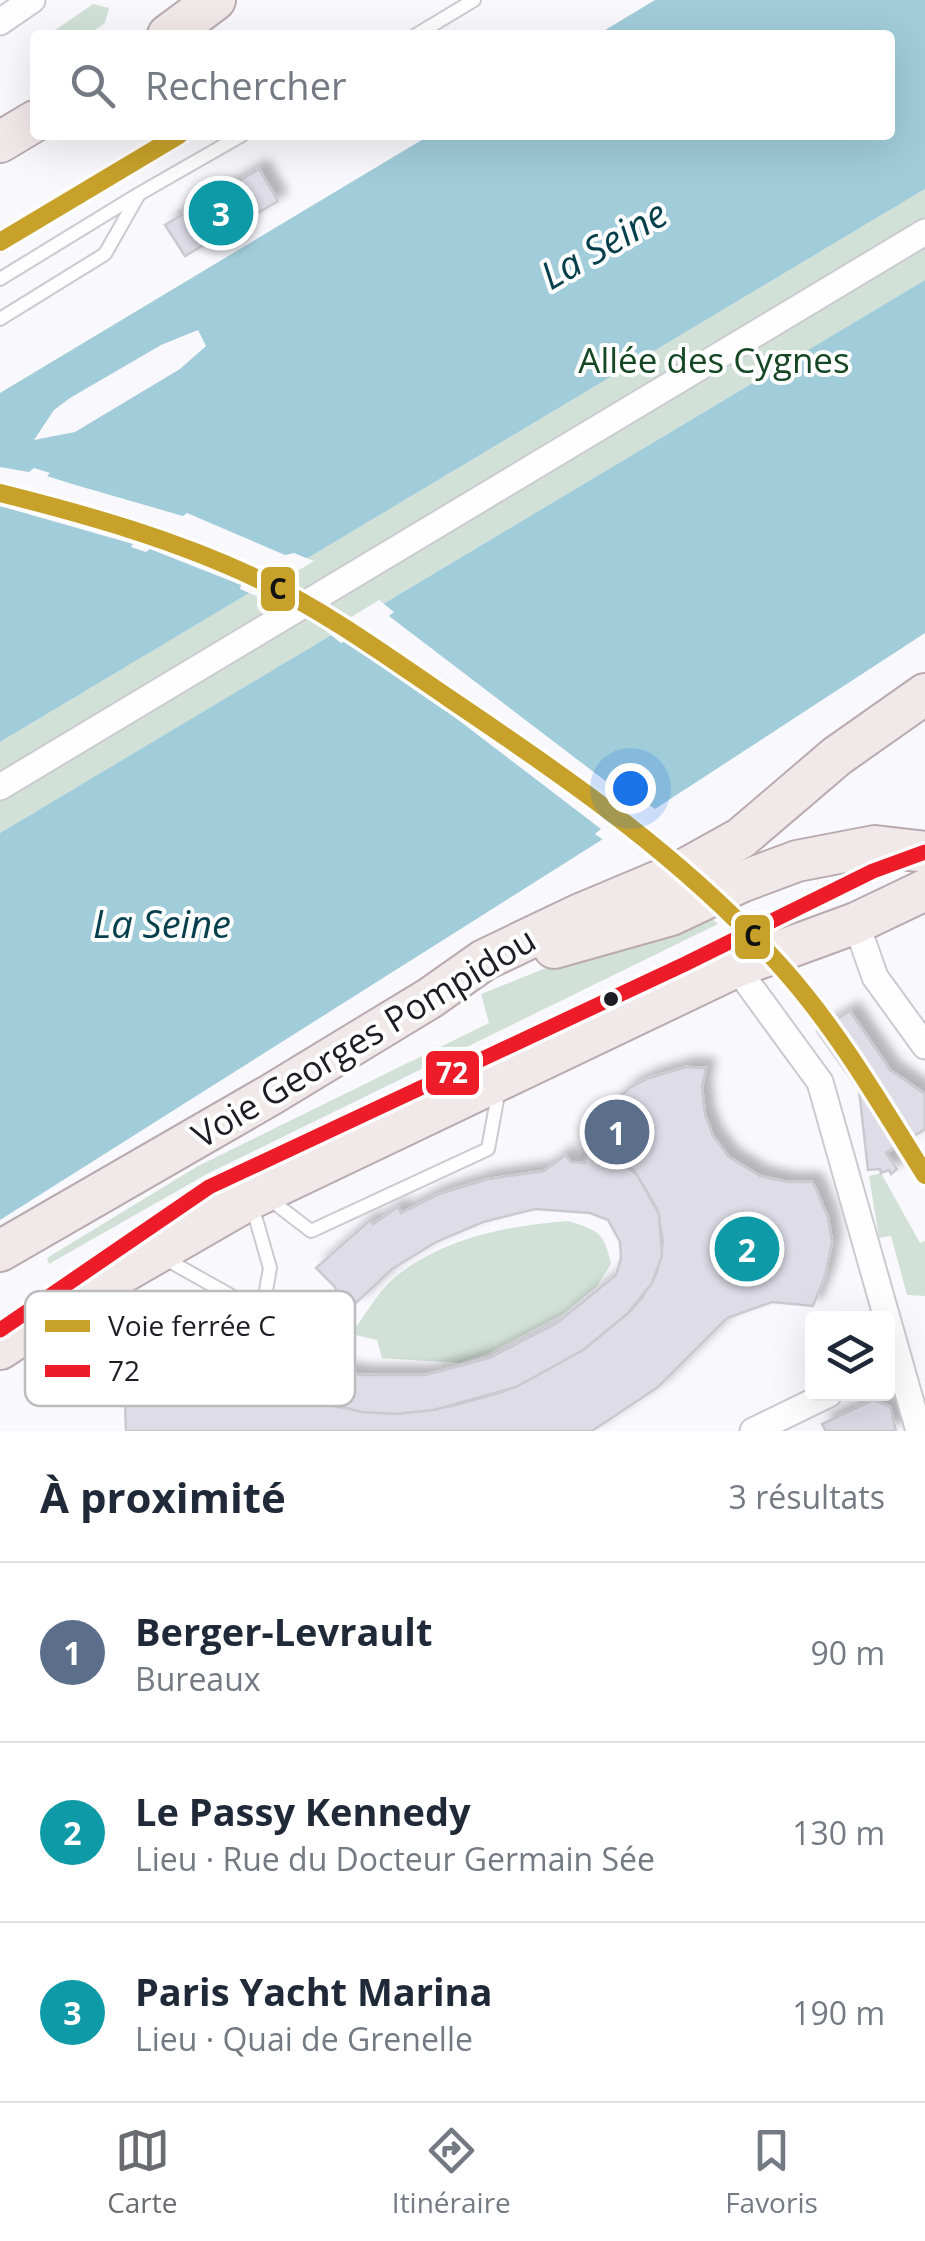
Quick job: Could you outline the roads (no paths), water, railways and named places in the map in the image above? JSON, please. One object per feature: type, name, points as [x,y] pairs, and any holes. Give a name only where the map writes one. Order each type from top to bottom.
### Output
[{"type":"main road","points":[[175,30],[215,0]]},
{"type":"main road","points":[[0,142],[30,124]]},
{"type":"main road","name":"Voie Georges Pompidou","points":[[0,1251],[143,1170],[430,998],[460,974],[499,952],[678,874],[741,838],[848,747],[925,694]]},
{"type":"main road","points":[[430,998],[551,948],[672,915],[797,861],[875,846],[925,852]]},
{"type":"main road","points":[[856,924],[857,905],[864,894],[925,852]]},
{"type":"main road","points":[[94,1291],[256,1197],[500,1079],[736,968],[856,924],[925,890]]},
{"type":"main road","points":[[0,1279],[143,1170]]},
{"type":"main road","points":[[2,1348],[25,1334]]},
{"type":"street","points":[[0,22],[32,0]]},
{"type":"street","points":[[0,787],[925,232]]},
{"type":"street","points":[[856,924],[876,977],[925,1046]]},
{"type":"street","points":[[736,968],[820,1082],[881,1311]]},
{"type":"street","points":[[895,1365],[918,1431]]},
{"type":"street","points":[[753,1431],[815,1401]]},
{"type":"lane","points":[[424,30],[474,0]]},
{"type":"lane","points":[[0,278],[233,140]]},
{"type":"lane","points":[[0,319],[104,254],[140,194]]},
{"type":"lane","points":[[76,1291],[210,1187],[685,964],[873,871],[925,852]]},
{"type":"lane","points":[[256,1197],[311,1231],[488,1149],[500,1079]]},
{"type":"lane","points":[[256,1197],[270,1268],[266,1291]]},
{"type":"lane","points":[[156,1253],[223,1291]]},
{"type":"lane","points":[[2,1348],[25,1330]]},
{"type":"water","name":"La Seine","points":[[655,0],[925,0],[925,189],[0,742],[0,393],[422,140],[895,140],[895,30],[605,30]]},
{"type":"water","name":"La Seine","points":[[925,280],[925,633],[655,809],[643,802],[596,833],[603,839],[0,1220],[0,833]]},
{"type":"rail line","name":"C","points":[[0,242],[171,140]]},
{"type":"rail line","name":"C","points":[[0,493],[164,540],[283,592],[380,651],[583,791],[668,857],[784,970],[841,1044],[925,1175]]},
{"type":"place","name":"Paris Yacht Marina","points":[[221,213]]},
{"type":"place","name":"Berger-Levrault","points":[[617,1132]]},
{"type":"place","name":"Le Passy Kennedy","points":[[747,1249]]},
{"type":"park label","name":"Allée des Cygnes","points":[[714,361]]}]
